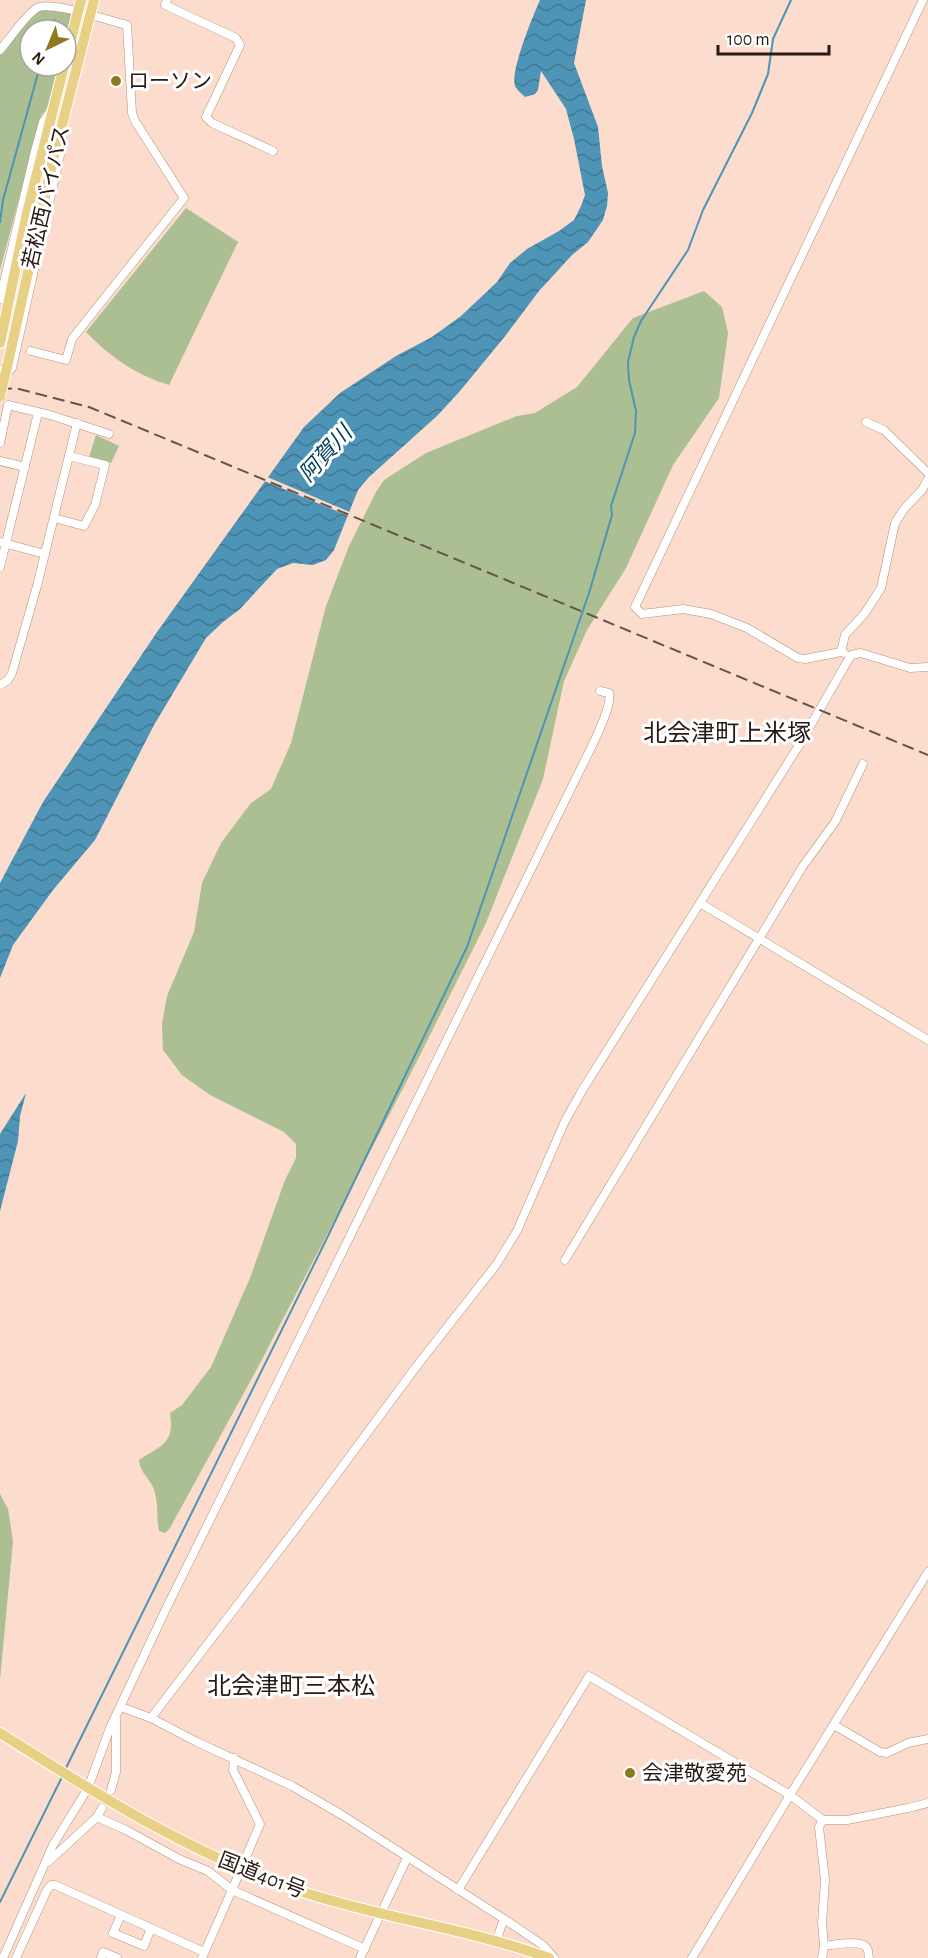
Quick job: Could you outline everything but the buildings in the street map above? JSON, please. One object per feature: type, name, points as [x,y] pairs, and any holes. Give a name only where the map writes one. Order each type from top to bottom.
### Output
[{"type":"highway","points":[[76,18],[81,0]]},
{"type":"highway","name":"若松西バイパス","points":[[0,396],[4,369],[47,186],[94,0]]},
{"type":"highway","name":"若松西バイパス","points":[[0,343],[27,213],[61,78]]},
{"type":"highway","name":"国道401号","points":[[0,1732],[132,1815],[182,1842],[241,1868],[307,1893],[496,1941],[549,1958]]},
{"type":"street","points":[[167,0],[165,5],[236,38],[240,45],[206,117],[212,123],[273,151]]},
{"type":"street","points":[[923,0],[635,607],[642,614],[683,609],[695,610],[728,620],[747,628],[798,658],[805,659],[841,652],[851,655],[861,653],[910,668],[928,667]]},
{"type":"street","points":[[0,50],[37,8],[49,5],[127,25],[132,113],[184,198],[72,339],[66,360],[31,351]]},
{"type":"street","points":[[0,299],[43,122],[54,106]]},
{"type":"street","points":[[0,443],[8,405],[109,434]]},
{"type":"street","points":[[0,567],[3,543],[38,413]]},
{"type":"street","points":[[866,422],[884,430],[928,472]]},
{"type":"street","points":[[0,685],[8,681],[12,673],[45,554],[77,423]]},
{"type":"street","points":[[54,518],[84,526],[95,506],[105,465],[69,456]]},
{"type":"street","points":[[0,461],[25,467]]},
{"type":"street","points":[[841,652],[845,635],[869,607],[881,588],[888,563],[894,523],[922,490],[928,479]]},
{"type":"street","points":[[3,543],[45,554]]},
{"type":"street","points":[[151,1718],[418,1363],[496,1265],[517,1231],[565,1121],[583,1089],[801,742],[851,655]]},
{"type":"street","points":[[3,1958],[42,1868],[85,1786],[170,1602],[584,764],[610,698],[609,693],[600,691]]},
{"type":"street","points":[[565,1260],[758,939],[808,858],[835,822],[863,764]]},
{"type":"street","points":[[700,903],[928,1041]]},
{"type":"street","points":[[692,1958],[928,1572]]},
{"type":"street","points":[[458,1890],[589,1676],[790,1795],[823,1820],[847,1820],[928,1803]]},
{"type":"street","points":[[121,1707],[151,1718],[292,1786],[342,1815],[504,1919],[544,1946],[554,1958]]},
{"type":"street","points":[[111,1791],[116,1772],[116,1717]]},
{"type":"street","points":[[834,1725],[880,1752],[886,1753],[908,1743],[928,1738]]},
{"type":"street","points":[[16,1958],[46,1890],[51,1885],[151,1928],[203,1955],[260,1824],[233,1770],[234,1758]]},
{"type":"street","points":[[42,1868],[97,1817],[102,1808]]},
{"type":"street","points":[[97,1817],[179,1859],[208,1871],[232,1890],[364,1949]]},
{"type":"street","points":[[822,1958],[825,1880],[819,1827],[823,1820]]},
{"type":"street","points":[[360,1958],[407,1858]]},
{"type":"street","points":[[121,1915],[113,1933],[144,1946],[151,1928]]},
{"type":"street","points":[[496,1941],[504,1919]]},
{"type":"street","points":[[824,1946],[856,1943],[864,1945],[869,1958]]},
{"type":"street","points":[[100,1958],[103,1952],[117,1958]]},
{"type":"green space","points":[[41,8],[75,13],[74,18],[31,17]]},
{"type":"green space","points":[[18,32],[18,78],[59,78],[52,101],[41,116],[0,270],[0,53]]},
{"type":"green space","points":[[186,208],[238,242],[169,385],[145,376],[124,364],[86,332]]},
{"type":"green space","points":[[704,291],[722,307],[728,333],[719,398],[673,465],[626,568],[587,630],[564,681],[543,779],[486,923],[258,1367],[170,1528],[165,1533],[159,1531],[155,1492],[139,1460],[165,1442],[170,1431],[170,1413],[182,1405],[211,1367],[250,1278],[285,1180],[296,1158],[296,1144],[284,1132],[210,1095],[182,1075],[163,1050],[162,1024],[167,996],[194,932],[202,883],[221,843],[251,803],[271,789],[291,743],[326,606],[349,546],[384,480],[426,453],[517,416],[535,413],[577,387],[633,318]]},
{"type":"green space","points":[[96,435],[119,446],[111,463],[89,457]]},
{"type":"green space","points":[[0,1494],[8,1509],[13,1541],[0,1680]]},
{"type":"water","name":"阿賀川","points":[[540,0],[586,0],[574,63],[598,127],[602,166],[608,193],[603,220],[588,242],[572,255],[539,291],[460,391],[437,416],[369,477],[358,490],[334,550],[326,560],[313,565],[293,563],[277,569],[240,609],[206,638],[154,725],[95,840],[53,890],[13,945],[0,978],[0,883],[43,802],[157,632],[304,427],[340,393],[396,356],[432,337],[461,316],[497,282],[510,263],[527,249],[574,220],[585,195],[566,109],[541,71],[538,90],[535,94],[525,97],[515,86],[514,79],[519,56]]},
{"type":"water","points":[[26,1093],[20,1116],[18,1141],[0,1211],[0,1134]]},
{"type":"pier","points":[[265,476],[352,513],[351,517],[262,480]]},
{"type":"waterway","points":[[65,1770],[327,1238],[467,947],[589,593],[612,515],[611,506],[635,433],[636,411],[629,380],[628,362],[634,337],[641,321],[688,250],[703,210],[752,113],[768,74],[773,39],[791,0]]},
{"type":"waterway","points":[[0,222],[3,200],[37,78]]},
{"type":"waterway","points":[[0,1902],[62,1777]]},
{"type":"railway","points":[[0,388],[19,389],[89,407],[928,755]]},
{"type":"place","name":"ローソン","points":[[116,81]]},
{"type":"place","name":"会津敬愛苑","points":[[630,1773]]},
{"type":"district","name":"北会津町上米塚","points":[[727,733]]},
{"type":"district","name":"北会津町三本松","points":[[291,1686]]}]
